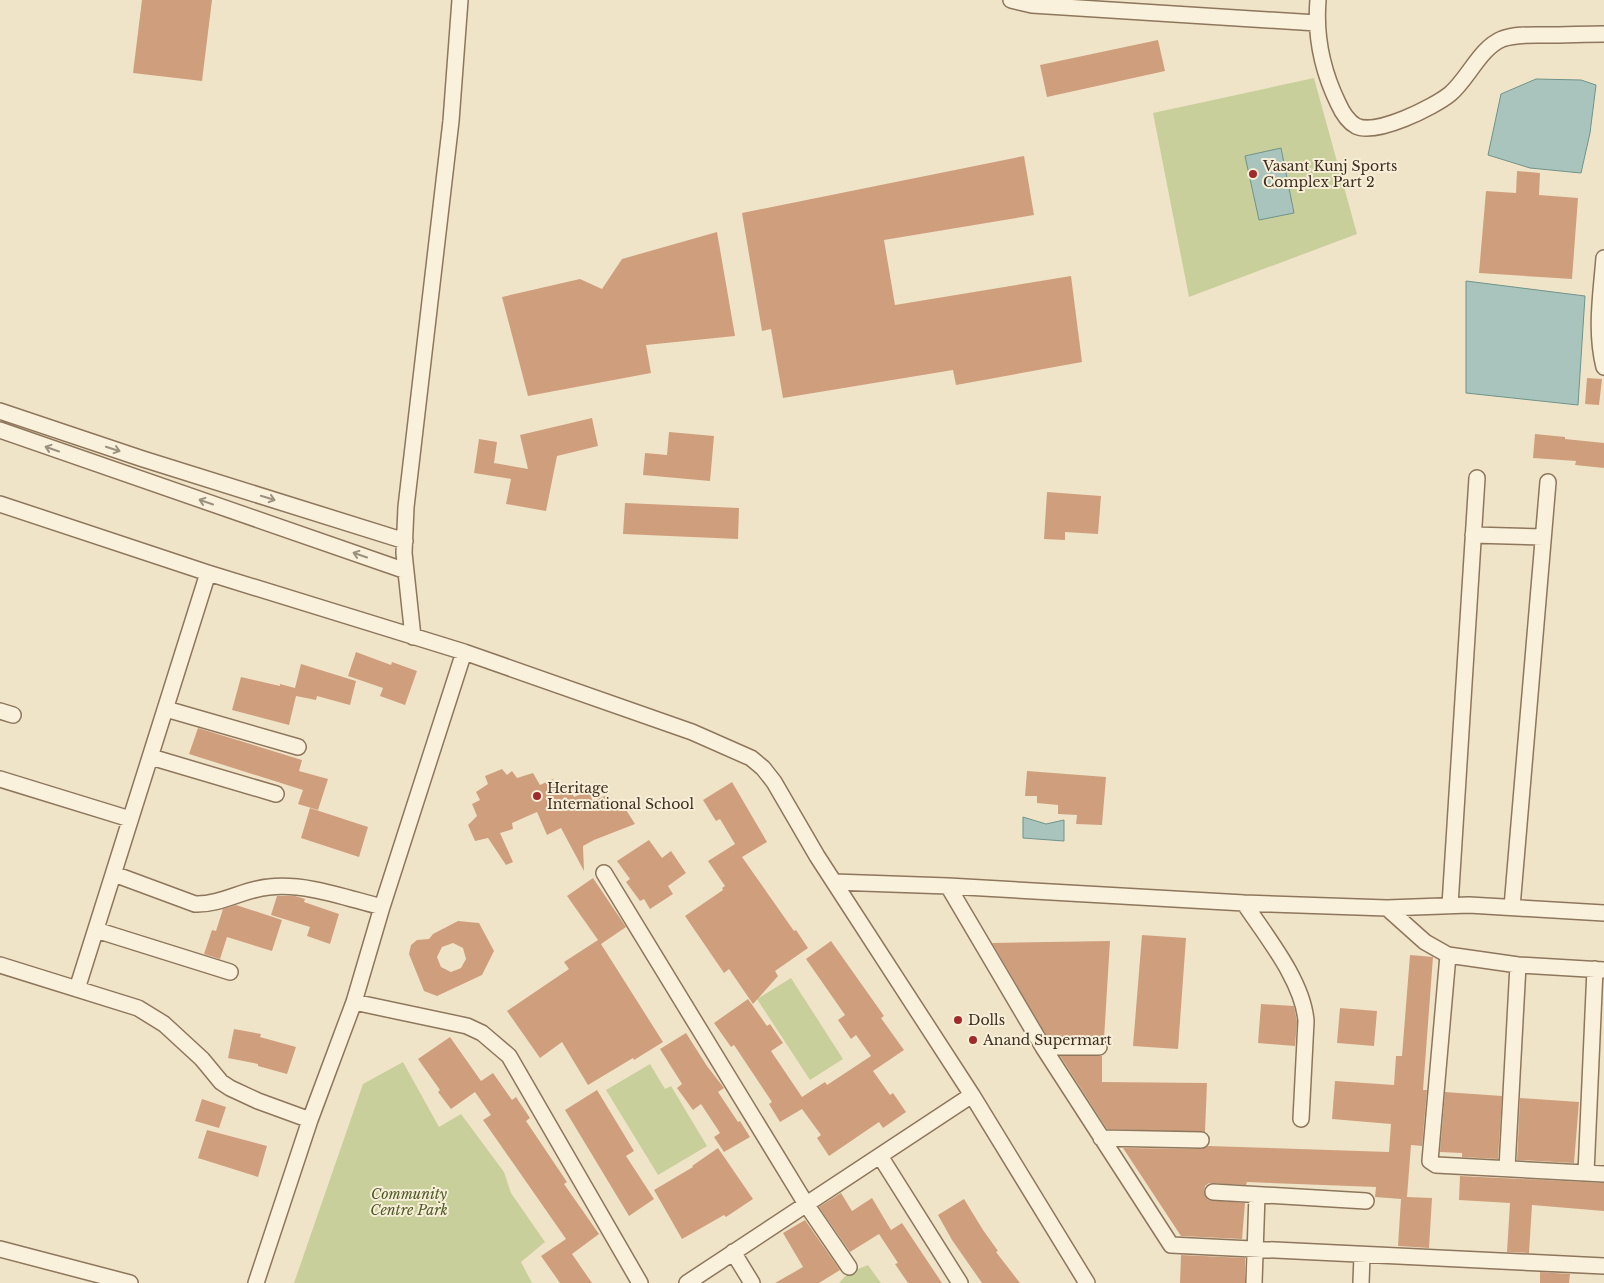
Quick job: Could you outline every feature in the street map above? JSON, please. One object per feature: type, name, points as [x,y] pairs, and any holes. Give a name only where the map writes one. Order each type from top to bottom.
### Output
[{"type":"street","points":[[413,637],[406,571],[406,507],[451,121],[460,0]]},
{"type":"street","points":[[1011,0],[1032,5],[1317,23]]},
{"type":"street","points":[[1318,0],[1319,46],[1328,84],[1343,113],[1350,122],[1358,127],[1383,126],[1431,108],[1456,89],[1488,49],[1501,40],[1518,36],[1604,34]]},
{"type":"street","points":[[1604,258],[1598,325],[1599,346],[1604,368]]},
{"type":"street","points":[[0,411],[144,459],[405,541]]},
{"type":"street","points":[[0,430],[406,571]]},
{"type":"street","points":[[1450,905],[1477,478]]},
{"type":"street","points":[[1512,906],[1548,482]]},
{"type":"street","points":[[0,504],[208,573],[464,652],[692,732],[751,758],[763,768],[774,782],[834,882],[972,1095],[1087,1283]]},
{"type":"street","points":[[1473,535],[1543,537]]},
{"type":"street","points":[[76,989],[208,573]]},
{"type":"street","points":[[256,1283],[310,1120],[354,1002],[382,907],[464,652]]},
{"type":"street","points":[[166,709],[298,747]]},
{"type":"street","points":[[151,757],[276,794]]},
{"type":"street","points":[[0,779],[130,819]]},
{"type":"street","points":[[604,873],[806,1204],[849,1267]]},
{"type":"street","points":[[114,874],[195,904],[211,903],[268,887],[286,886],[303,888],[382,907]]},
{"type":"street","points":[[834,882],[948,886],[1244,903],[1387,908],[1450,905],[1512,906],[1604,913]]},
{"type":"street","points":[[948,886],[1043,1047],[1171,1245],[1255,1251],[1604,1266]]},
{"type":"street","points":[[1244,903],[1271,943],[1300,992],[1305,1008],[1301,1119]]},
{"type":"street","points":[[1387,908],[1425,942],[1448,955],[1518,965],[1600,970],[1586,1173]]},
{"type":"street","points":[[96,930],[230,972]]},
{"type":"street","points":[[1448,955],[1430,1161],[1436,1165],[1604,1174]]},
{"type":"street","points":[[0,965],[128,1005],[151,1015],[194,1051],[221,1082],[230,1088],[258,1101],[310,1120]]},
{"type":"street","points":[[1507,1168],[1518,965]]},
{"type":"street","points":[[354,1002],[467,1026],[482,1033],[509,1056],[640,1283]]},
{"type":"street","points":[[1043,1047],[1100,1047]]},
{"type":"street","points":[[687,1283],[972,1095]]},
{"type":"street","points":[[1101,1138],[1201,1140]]},
{"type":"street","points":[[880,1156],[960,1283]]},
{"type":"street","points":[[1213,1192],[1366,1201]]},
{"type":"street","points":[[1254,1283],[1257,1195]]},
{"type":"street","points":[[0,1248],[130,1283]]},
{"type":"street","points":[[733,1252],[752,1283]]},
{"type":"street","points":[[1362,1255],[1362,1283]]},
{"type":"green space","name":"Vasant Kunj Sports Complex Part 2","points":[[1314,78],[1357,234],[1189,297],[1153,113]]},
{"type":"green space","points":[[791,978],[843,1059],[810,1080],[757,999]]},
{"type":"green space","name":"Community Centre Park","points":[[403,1062],[439,1127],[461,1114],[504,1172],[511,1193],[545,1242],[521,1262],[532,1283],[294,1283],[363,1084]]},
{"type":"green space","points":[[650,1064],[665,1089],[671,1086],[707,1146],[658,1175],[606,1090]]},
{"type":"green space","points":[[868,1265],[881,1283],[839,1283],[848,1273]]},
{"type":"water","points":[[1536,79],[1581,80],[1596,85],[1590,133],[1581,173],[1530,168],[1488,155],[1501,94]]},
{"type":"water","points":[[1281,148],[1294,213],[1259,220],[1245,156]]},
{"type":"water","points":[[1466,281],[1585,296],[1578,405],[1466,393]]},
{"type":"water","points":[[1023,817],[1046,824],[1064,820],[1064,841],[1023,838]]},
{"type":"building","points":[[142,0],[212,0],[202,81],[133,73]]},
{"type":"building","points":[[1158,40],[1165,71],[1047,97],[1040,65]]},
{"type":"building","points":[[1024,156],[1034,215],[884,240],[895,305],[1071,276],[1082,362],[956,385],[953,370],[783,398],[771,329],[762,331],[742,213]]},
{"type":"building","points":[[1517,171],[1540,173],[1539,195],[1578,198],[1572,279],[1479,273],[1486,191],[1516,193]]},
{"type":"building","points":[[717,232],[735,336],[646,345],[651,373],[528,396],[502,297],[580,279],[602,289],[622,259]]},
{"type":"building","points":[[1587,378],[1602,379],[1599,405],[1585,404]]},
{"type":"building","points":[[592,418],[598,446],[557,456],[546,511],[506,504],[511,479],[474,473],[479,439],[497,442],[494,463],[528,469],[520,435]]},
{"type":"building","points":[[669,432],[714,436],[710,481],[643,475],[645,453],[667,455]]},
{"type":"building","points":[[1535,434],[1604,443],[1604,468],[1575,465],[1576,461],[1533,458]]},
{"type":"building","points":[[1047,492],[1101,496],[1098,534],[1065,532],[1065,540],[1044,539]]},
{"type":"building","points":[[625,503],[739,508],[738,539],[623,534]]},
{"type":"building","points":[[356,652],[391,665],[392,662],[417,671],[405,705],[380,696],[383,688],[348,676]]},
{"type":"building","points":[[301,664],[356,681],[350,705],[317,696],[316,700],[296,696],[289,725],[232,710],[241,677],[295,688]]},
{"type":"building","points":[[198,728],[302,760],[299,771],[328,779],[318,810],[298,804],[303,790],[189,754]]},
{"type":"building","points":[[502,769],[507,775],[512,771],[517,778],[533,773],[540,785],[553,779],[558,787],[568,784],[574,797],[590,790],[592,800],[605,796],[612,807],[621,802],[635,824],[583,846],[584,871],[561,828],[547,835],[537,812],[512,823],[513,829],[500,833],[513,862],[506,865],[488,838],[475,841],[468,825],[477,816],[472,804],[480,800],[476,792],[488,784],[485,776]]},
{"type":"building","points":[[1027,771],[1106,777],[1102,825],[1076,824],[1077,815],[1058,814],[1058,805],[1037,803],[1037,796],[1025,796]]},
{"type":"building","points":[[732,782],[767,842],[742,857],[808,948],[775,971],[778,976],[753,1004],[729,969],[724,973],[685,916],[723,890],[722,888],[725,886],[708,861],[735,844],[720,819],[716,821],[703,800]]},
{"type":"building","points":[[310,808],[368,827],[359,857],[301,838]]},
{"type":"building","points":[[649,840],[662,858],[671,851],[686,873],[668,886],[673,894],[650,909],[644,899],[640,901],[626,882],[630,879],[617,861]]},
{"type":"building","points":[[593,878],[626,927],[601,944],[663,1042],[588,1085],[562,1042],[540,1058],[507,1011],[569,969],[564,962],[598,940],[567,896]]},
{"type":"building","points":[[277,896],[295,896],[305,899],[304,902],[339,914],[330,944],[307,936],[310,927],[271,915]]},
{"type":"building","points":[[236,905],[282,920],[272,951],[227,937],[220,959],[204,954],[212,930],[216,931],[223,909]]},
{"type":"building","points":[[458,921],[479,923],[494,951],[482,975],[437,996],[424,991],[409,954],[411,945],[417,940],[429,939],[433,934]],"holes":[[[453,943],[463,948],[466,959],[461,968],[451,972],[441,967],[437,957],[442,947]]]},
{"type":"building","points":[[1142,935],[1186,938],[1178,1049],[1133,1046]]},
{"type":"building","points":[[831,941],[884,1016],[881,1018],[904,1050],[873,1071],[890,1095],[893,1093],[906,1112],[883,1128],[879,1122],[829,1156],[817,1138],[821,1135],[802,1109],[780,1122],[769,1104],[772,1102],[734,1045],[731,1047],[714,1023],[748,999],[767,1026],[770,1024],[783,1043],[771,1051],[802,1097],[825,1082],[827,1085],[871,1056],[856,1035],[851,1039],[838,1020],[845,1015],[806,959]]},
{"type":"building","points":[[1110,941],[1104,1039],[1048,1038],[992,943]]},
{"type":"building","points":[[1410,955],[1433,957],[1423,1090],[1427,1090],[1422,1146],[1411,1145],[1407,1197],[1432,1198],[1429,1248],[1398,1246],[1401,1199],[1375,1197],[1376,1187],[1247,1182],[1246,1185],[1209,1183],[1205,1186],[1204,1192],[1208,1200],[1245,1203],[1242,1239],[1181,1236],[1123,1148],[1201,1149],[1208,1146],[1389,1152],[1391,1124],[1332,1119],[1335,1081],[1394,1085],[1396,1056],[1402,1056]]},
{"type":"building","points":[[1261,1004],[1294,1006],[1297,1022],[1295,1046],[1258,1043]]},
{"type":"building","points":[[1340,1008],[1377,1011],[1374,1046],[1337,1043]]},
{"type":"building","points":[[234,1029],[261,1034],[260,1037],[296,1047],[287,1074],[258,1066],[258,1064],[228,1058]]},
{"type":"building","points":[[686,1033],[724,1088],[718,1092],[750,1137],[724,1152],[714,1137],[720,1133],[701,1104],[693,1110],[677,1088],[682,1084],[660,1049]]},
{"type":"building","points":[[450,1037],[481,1081],[493,1073],[512,1100],[516,1097],[530,1118],[526,1121],[567,1182],[564,1184],[599,1234],[572,1254],[592,1283],[560,1283],[541,1256],[566,1239],[483,1120],[491,1115],[475,1092],[451,1109],[418,1059]]},
{"type":"building","points":[[1060,1056],[1102,1056],[1102,1082],[1207,1083],[1205,1132],[1107,1129]]},
{"type":"building","points":[[597,1090],[634,1151],[626,1156],[654,1199],[629,1216],[565,1110]]},
{"type":"building","points":[[1445,1092],[1502,1096],[1498,1159],[1462,1157],[1462,1153],[1440,1152]]},
{"type":"building","points":[[1520,1098],[1579,1102],[1574,1163],[1517,1160]]},
{"type":"building","points":[[202,1099],[226,1107],[219,1128],[195,1121]]},
{"type":"building","points":[[207,1130],[267,1146],[258,1177],[198,1158]]},
{"type":"building","points":[[718,1148],[753,1199],[726,1217],[724,1215],[682,1239],[654,1190],[693,1167]]},
{"type":"building","points":[[1460,1176],[1604,1183],[1604,1211],[1532,1205],[1529,1253],[1507,1252],[1510,1203],[1459,1200]]},
{"type":"building","points":[[841,1193],[852,1211],[872,1198],[891,1230],[902,1223],[942,1283],[908,1283],[895,1264],[898,1263],[879,1234],[850,1252],[819,1207]]},
{"type":"building","points":[[964,1199],[998,1251],[996,1252],[1020,1283],[982,1283],[952,1240],[938,1215]]},
{"type":"building","points":[[805,1220],[840,1270],[819,1283],[775,1283],[803,1267],[783,1233]]},
{"type":"building","points":[[1181,1255],[1245,1258],[1245,1283],[1180,1283]]},
{"type":"building","points":[[1540,1272],[1570,1274],[1569,1283],[1540,1283]]},
{"type":"place","name":"Vasant Kunj Sports Complex Part 2","points":[[1253,174]]},
{"type":"place","name":"Heritage International School","points":[[537,796]]},
{"type":"place","name":"Dolls","points":[[958,1020]]},
{"type":"place","name":"Anand Supermart","points":[[973,1040]]}]
